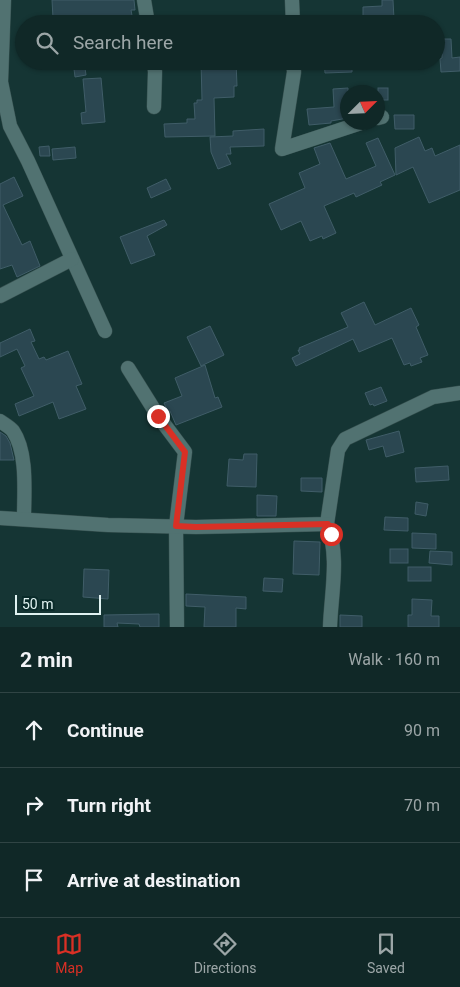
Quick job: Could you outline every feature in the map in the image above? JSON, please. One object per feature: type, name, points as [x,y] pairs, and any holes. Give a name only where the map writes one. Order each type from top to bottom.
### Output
[{"type":"street","points":[[4,0],[1,82],[10,126],[28,160],[105,331]]},
{"type":"street","points":[[144,0],[146,15]]},
{"type":"street","points":[[292,0],[293,15]]},
{"type":"street","points":[[154,107],[155,70]]},
{"type":"street","points":[[294,70],[282,150],[341,130]]},
{"type":"street","points":[[0,296],[72,259]]},
{"type":"street","points":[[128,368],[158,416],[185,452],[176,526],[177,627]]},
{"type":"street","points":[[330,627],[334,552],[328,524],[338,450],[345,439],[433,397],[460,393]]},
{"type":"street","points":[[0,422],[12,429],[19,444],[24,468],[24,519]]},
{"type":"street","points":[[0,518],[108,525],[196,527],[328,524]]},
{"type":"building","points":[[52,0],[134,0],[135,10],[131,10],[132,15],[53,15]]},
{"type":"building","points":[[382,0],[393,0],[394,15],[363,15],[363,7],[382,6]]},
{"type":"building","points":[[445,39],[451,39],[452,58],[460,57],[460,71],[441,72],[441,70],[445,70]]},
{"type":"building","points":[[74,70],[85,70],[86,75],[75,77]]},
{"type":"building","points":[[201,70],[236,70],[237,86],[234,86],[234,97],[214,98],[215,136],[165,137],[164,124],[187,123],[187,119],[195,119],[194,103],[197,103],[197,100],[202,100]]},
{"type":"building","points":[[325,70],[352,70],[352,72],[325,73]]},
{"type":"building","points":[[101,78],[105,122],[82,124],[81,113],[86,112],[83,79]]},
{"type":"building","points":[[385,88],[388,88],[388,100],[385,100]]},
{"type":"building","points":[[333,89],[340,89],[340,119],[331,121],[331,123],[309,125],[307,109],[334,107]]},
{"type":"building","points":[[394,115],[414,115],[414,129],[395,129]]},
{"type":"building","points":[[264,129],[264,146],[230,147],[231,154],[226,154],[231,164],[218,169],[211,152],[210,137],[233,136],[233,131]]},
{"type":"building","points":[[419,137],[425,151],[432,148],[435,156],[460,145],[460,190],[429,203],[413,167],[396,175],[395,148]]},
{"type":"building","points":[[378,138],[395,175],[380,182],[382,185],[356,197],[354,193],[324,206],[336,233],[323,239],[322,236],[310,241],[301,221],[281,230],[269,204],[305,188],[299,173],[320,164],[314,148],[330,143],[346,179],[376,166],[366,143]]},
{"type":"building","points":[[49,146],[50,156],[40,156],[39,147]]},
{"type":"building","points":[[75,147],[76,158],[53,160],[52,149]]},
{"type":"building","points":[[14,177],[23,196],[3,205],[22,245],[30,241],[40,266],[17,277],[12,265],[0,269],[0,184]]},
{"type":"building","points":[[166,179],[171,189],[151,198],[147,188]]},
{"type":"building","points":[[164,220],[167,225],[147,236],[155,255],[131,264],[120,237]]},
{"type":"building","points":[[364,302],[375,325],[411,308],[419,325],[416,327],[428,355],[420,358],[422,362],[411,366],[410,363],[404,365],[392,338],[359,352],[353,339],[296,366],[292,358],[300,354],[299,348],[348,327],[341,313]]},
{"type":"building","points":[[210,326],[224,355],[201,366],[187,337]]},
{"type":"building","points":[[30,329],[35,341],[31,342],[39,359],[44,357],[46,360],[68,351],[82,384],[76,386],[86,409],[59,419],[53,402],[19,416],[15,404],[34,396],[21,368],[25,366],[17,349],[0,357],[0,343]]},
{"type":"building","points":[[205,365],[215,398],[218,397],[222,407],[176,425],[164,403],[182,396],[175,378]]},
{"type":"building","points":[[381,387],[387,401],[374,406],[373,404],[370,405],[365,393]]},
{"type":"building","points":[[399,431],[404,452],[386,457],[383,446],[369,450],[366,440]]},
{"type":"building","points":[[0,432],[6,436],[10,443],[14,460],[0,460]]},
{"type":"building","points":[[244,454],[257,454],[256,487],[227,486],[229,459],[243,460]]},
{"type":"building","points":[[448,466],[449,480],[416,482],[415,468]]},
{"type":"building","points":[[301,478],[322,478],[322,492],[301,491]]},
{"type":"building","points":[[257,495],[277,496],[276,516],[257,516]]},
{"type":"building","points":[[416,502],[428,504],[426,516],[415,514]]},
{"type":"building","points":[[385,517],[408,518],[408,531],[384,530]]},
{"type":"building","points":[[412,533],[436,534],[436,549],[412,548]]},
{"type":"building","points":[[294,541],[320,542],[319,575],[293,574]]},
{"type":"building","points":[[390,549],[408,549],[408,563],[390,563]]},
{"type":"building","points":[[430,551],[452,552],[452,565],[429,563]]},
{"type":"building","points":[[408,567],[431,567],[431,581],[408,581]]},
{"type":"building","points":[[84,569],[109,570],[108,599],[83,597]]},
{"type":"building","points":[[264,578],[283,579],[282,592],[263,591]]},
{"type":"building","points":[[186,594],[246,597],[246,609],[236,608],[236,627],[204,627],[205,607],[186,606]]},
{"type":"building","points":[[412,599],[432,600],[431,616],[439,616],[439,627],[408,627],[408,615],[412,615]]},
{"type":"building","points":[[159,614],[159,627],[140,627],[139,624],[117,623],[118,627],[104,627],[104,615]]},
{"type":"building","points":[[340,615],[362,616],[362,627],[340,627]]},
{"type":"route","points":[[158,416],[185,452],[176,526],[328,524],[331,534]]}]
